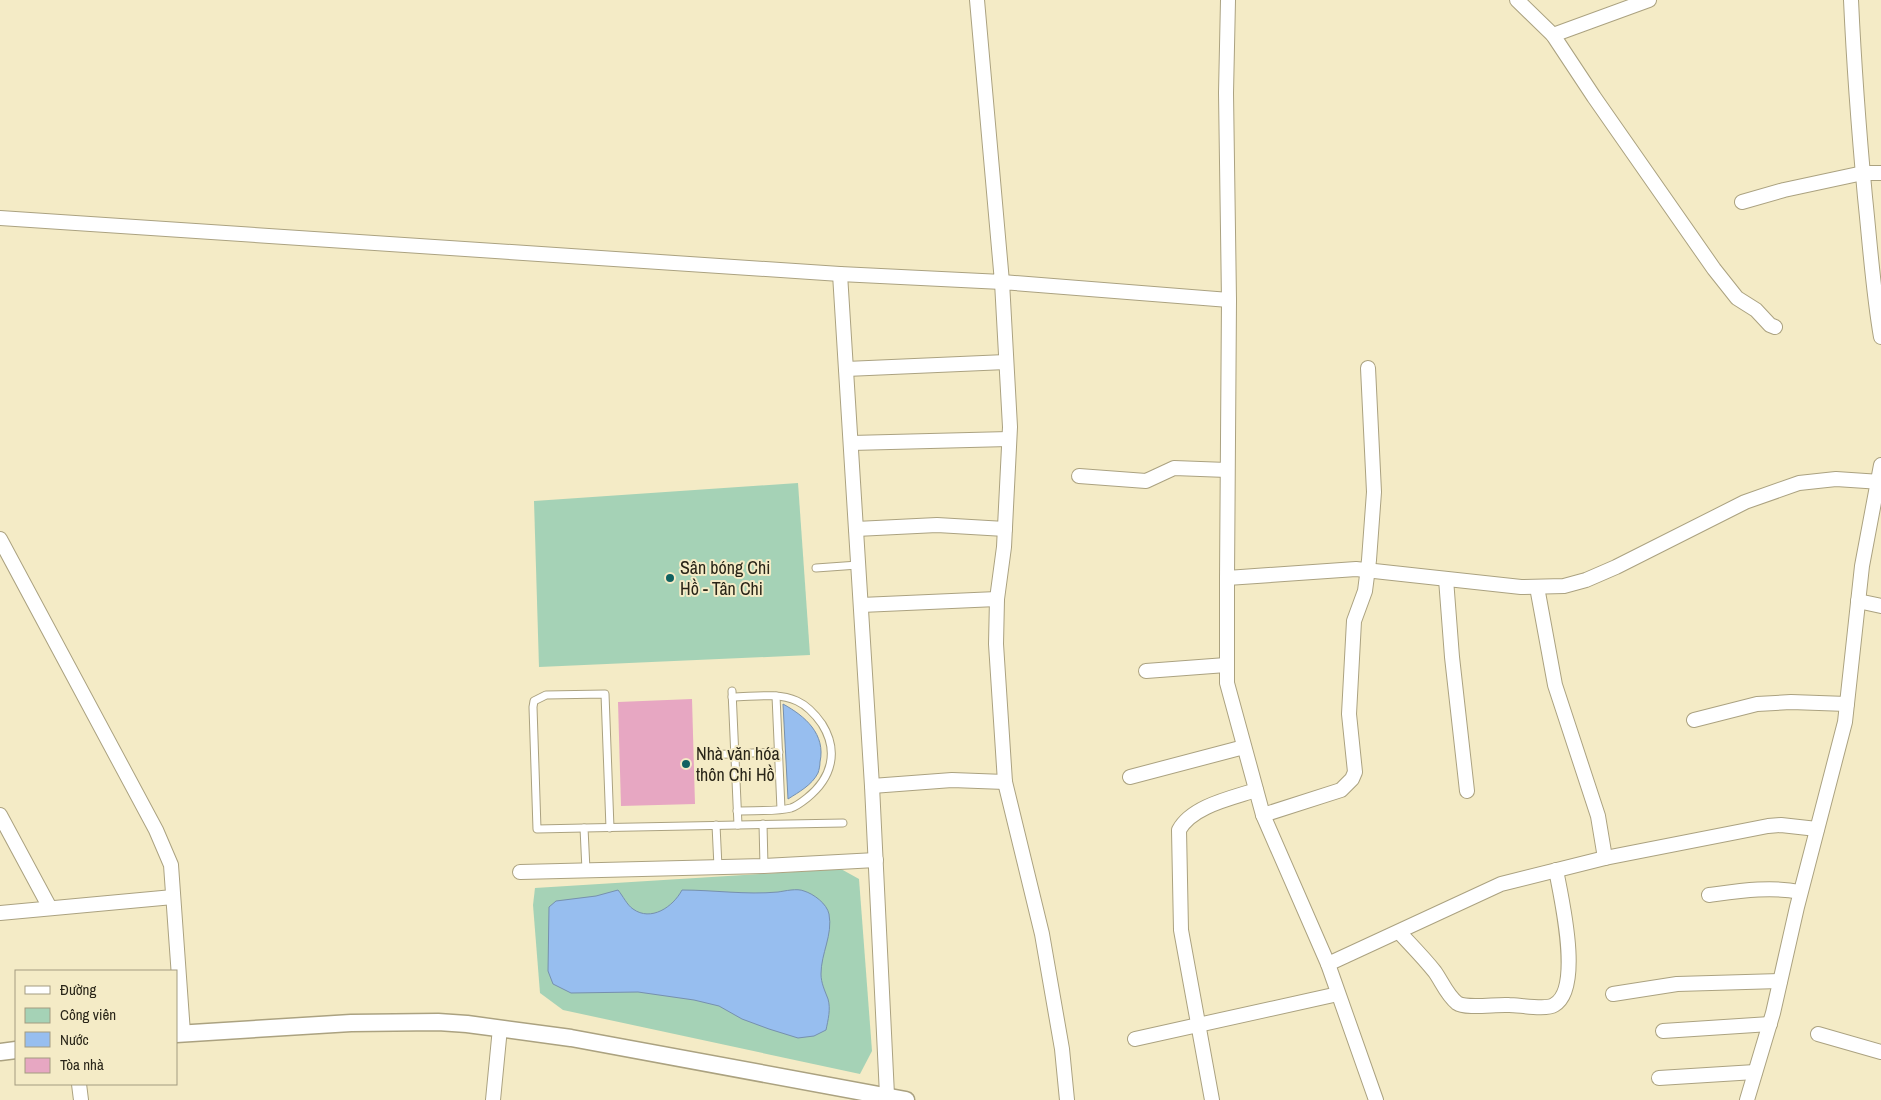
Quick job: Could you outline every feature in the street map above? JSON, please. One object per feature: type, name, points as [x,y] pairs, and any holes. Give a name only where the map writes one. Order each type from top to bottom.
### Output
[{"type":"street","points":[[977,0],[1002,282],[1009,439],[1005,529],[997,599],[996,644],[1005,782],[1042,934],[1062,1049],[1068,1100]]},
{"type":"street","points":[[1228,0],[1226,93],[1229,300],[1227,683],[1263,815],[1328,964],[1376,1100]]},
{"type":"street","points":[[1517,0],[1553,35],[1594,97],[1737,298],[1756,310],[1770,325],[1775,327]]},
{"type":"street","points":[[1553,35],[1648,0]]},
{"type":"street","points":[[1851,0],[1853,58],[1863,173],[1881,338]]},
{"type":"street","points":[[1742,202],[1784,190],[1863,173],[1881,173]]},
{"type":"street","points":[[0,218],[840,274],[1002,282],[1229,300]]},
{"type":"street","points":[[840,274],[872,786],[887,1096]]},
{"type":"street","points":[[846,368],[1006,362]]},
{"type":"street","points":[[1263,815],[1341,790],[1352,779],[1355,772],[1349,714],[1354,621],[1365,591],[1374,492],[1368,368]]},
{"type":"street","points":[[851,443],[1009,439]]},
{"type":"street","points":[[1747,1100],[1770,1024],[1800,892],[1844,722],[1862,566],[1881,465]]},
{"type":"street","points":[[1079,476],[1146,481],[1174,468],[1228,470]]},
{"type":"street","points":[[1227,578],[1368,570],[1537,587],[1564,586],[1616,567],[1745,502],[1799,482],[1836,479],[1879,482]]},
{"type":"street","points":[[856,529],[937,525],[1005,529]]},
{"type":"street","points":[[0,539],[163,844],[171,865],[177,970]]},
{"type":"street","points":[[1446,578],[1452,657],[1467,791]]},
{"type":"street","points":[[1537,587],[1555,685],[1598,816],[1605,858]]},
{"type":"street","points":[[861,605],[997,599]]},
{"type":"street","points":[[1858,601],[1881,606]]},
{"type":"street","points":[[1146,671],[1226,665]]},
{"type":"street","points":[[1694,720],[1756,704],[1791,702],[1847,704]]},
{"type":"street","points":[[1130,777],[1244,747]]},
{"type":"street","points":[[872,786],[952,780],[1005,782]]},
{"type":"street","points":[[1212,1100],[1181,930],[1179,830],[1190,816],[1202,809],[1256,790]]},
{"type":"street","points":[[0,815],[50,908]]},
{"type":"street","points":[[1328,964],[1500,884],[1605,858],[1768,826],[1781,825],[1817,829]]},
{"type":"street","points":[[520,872],[764,866],[876,860]]},
{"type":"street","points":[[1399,932],[1435,972],[1455,1002],[1462,1006],[1497,1004],[1554,1006],[1561,999],[1570,969],[1568,939],[1556,870]]},
{"type":"street","points":[[1709,896],[1748,890],[1790,890],[1800,892]]},
{"type":"street","points":[[0,913],[174,897]]},
{"type":"street","points":[[1613,994],[1677,984],[1780,981]]},
{"type":"street","points":[[178,988],[180,1034],[351,1023],[466,1024],[571,1038],[906,1100]]},
{"type":"street","points":[[1135,1040],[1338,994]]},
{"type":"street","points":[[1663,1031],[1770,1024]]},
{"type":"street","points":[[493,1100],[500,1028]]},
{"type":"street","points":[[1818,1034],[1881,1052]]},
{"type":"street","points":[[0,1052],[15,1050]]},
{"type":"street","points":[[1659,1078],[1756,1072]]},
{"type":"street","points":[[79,1085],[81,1100]]},
{"type":"lane","points":[[816,568],[858,565]]},
{"type":"lane","points":[[610,828],[605,694],[546,695],[534,701],[538,830],[843,823]]},
{"type":"lane","points":[[737,811],[790,808],[800,803],[823,783],[830,766],[832,750],[828,733],[809,708],[796,700],[776,696],[732,694],[734,754],[737,811],[738,825]]},
{"type":"lane","points":[[776,696],[781,809]]},
{"type":"lane","points":[[705,755],[778,752]]},
{"type":"lane","points":[[763,824],[764,866]]},
{"type":"lane","points":[[716,825],[718,867]]},
{"type":"lane","points":[[584,828],[586,870]]},
{"type":"green space","name":"Sân bóng Chi Hồ - Tân Chi","points":[[798,483],[810,655],[539,667],[534,501]]},
{"type":"green space","points":[[841,869],[859,879],[872,1051],[860,1074],[563,1010],[540,993],[533,905],[535,888]]},
{"type":"water","points":[[783,704],[799,714],[812,727],[820,743],[821,752],[818,773],[805,788],[788,799]]},
{"type":"water","points":[[618,890],[633,909],[647,914],[661,911],[667,907],[682,890],[754,893],[801,890],[816,897],[828,910],[830,922],[821,974],[829,1007],[826,1030],[814,1036],[798,1038],[742,1019],[719,1006],[694,1000],[638,992],[571,993],[553,984],[548,971],[549,907],[556,901],[596,896]]},
{"type":"building","points":[[692,699],[695,804],[621,806],[618,702]]},
{"type":"place","name":"Sân bóng Chi Hồ - Tân Chi","points":[[670,578]]},
{"type":"place","name":"Nhà văn hóa thôn Chi Hồ","points":[[686,764]]}]
